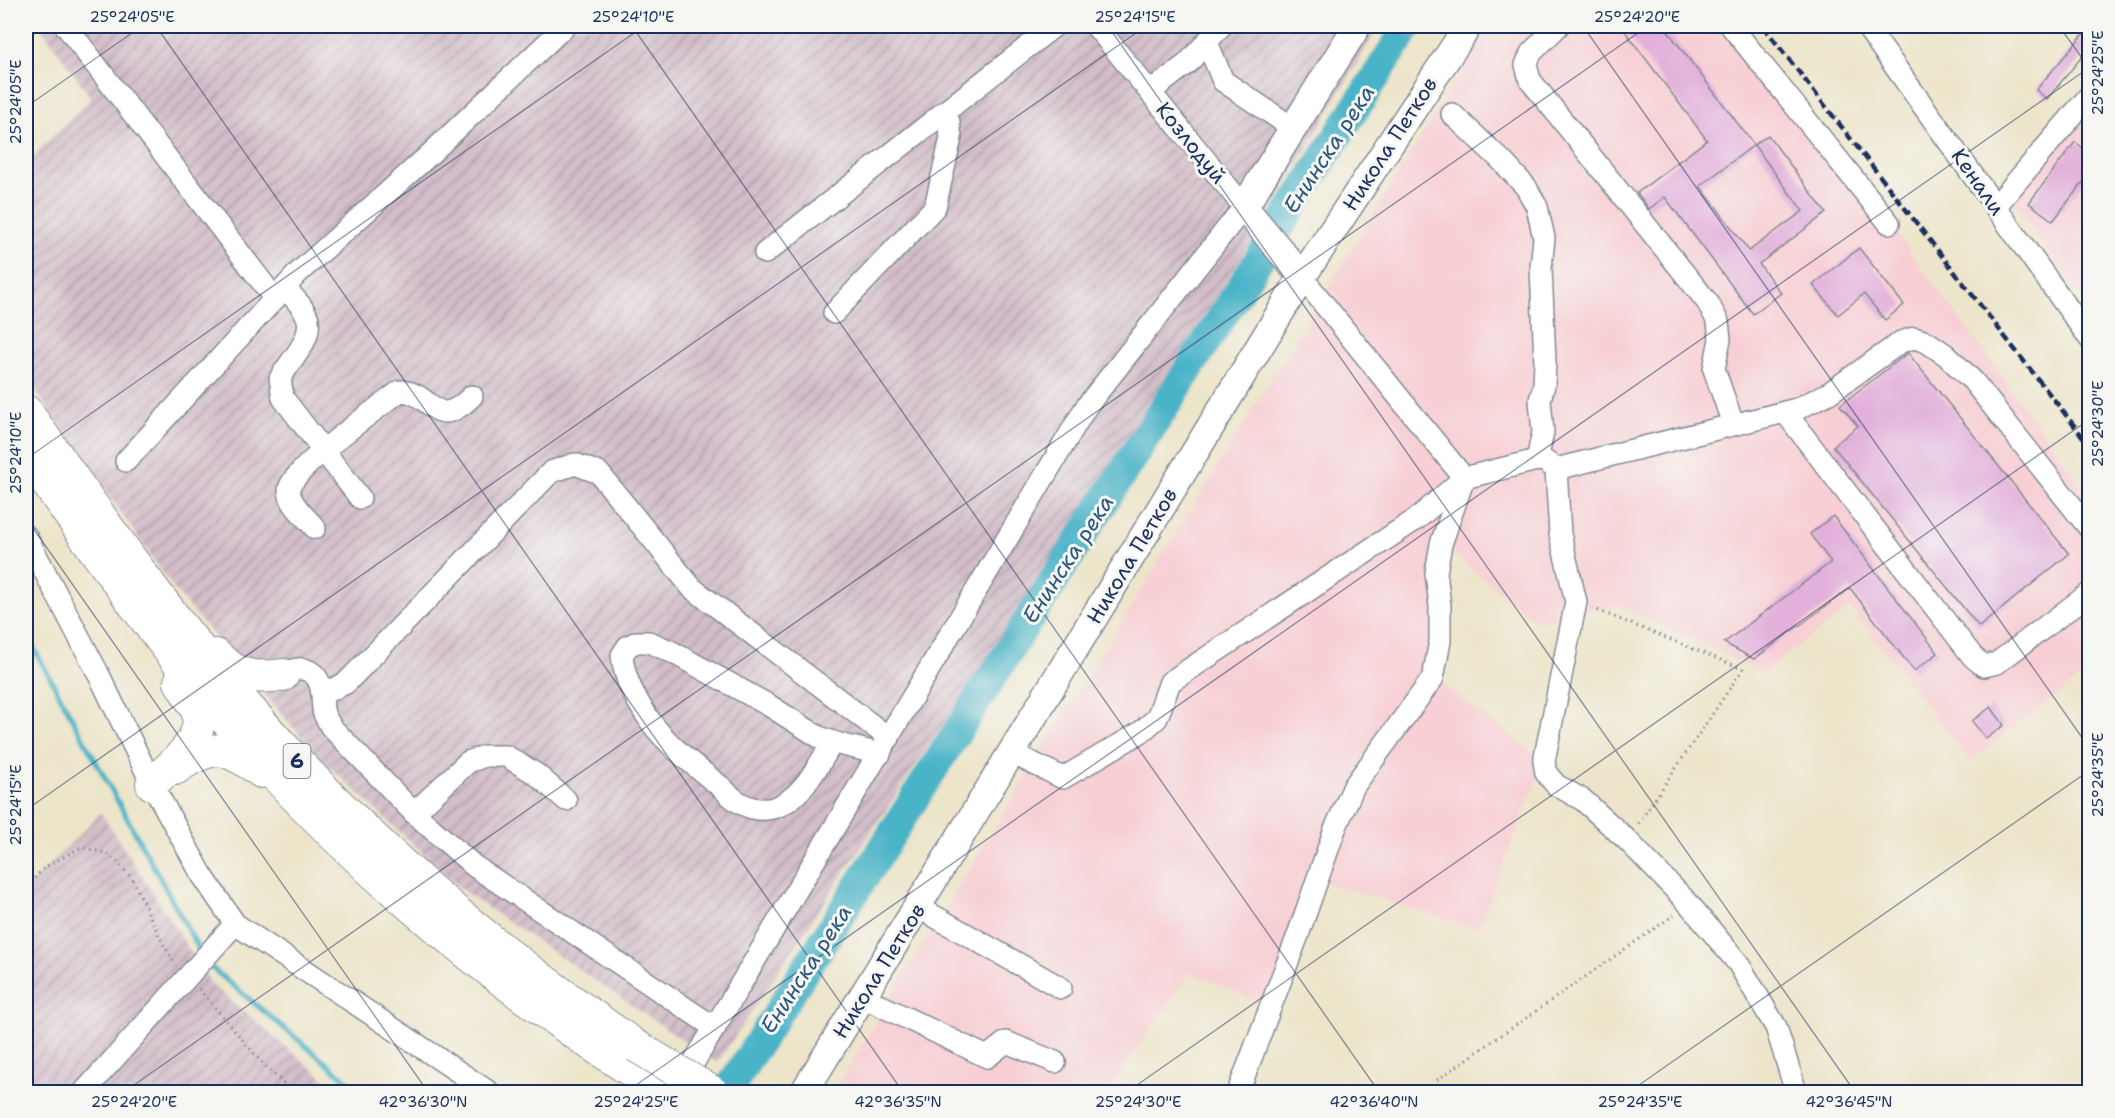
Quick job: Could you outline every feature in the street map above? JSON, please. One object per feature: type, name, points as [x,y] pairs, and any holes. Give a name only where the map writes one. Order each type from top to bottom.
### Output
[{"type":"highway","name":"6","points":[[26,411],[111,532],[150,606]]},
{"type":"highway","name":"6","points":[[26,453],[150,606],[241,698],[318,801],[402,864],[630,1057],[665,1092]]},
{"type":"highway","points":[[150,606],[232,670],[261,677],[283,675]]},
{"type":"highway","points":[[150,606],[197,712],[194,738],[152,784]]},
{"type":"highway","points":[[283,675],[278,681],[273,699],[275,719],[318,801]]},
{"type":"highway","points":[[152,784],[195,755],[221,750],[235,754],[318,801]]},
{"type":"highway","name":"6","points":[[630,1057],[712,1092]]},
{"type":"main road","points":[[1250,215],[1293,129],[1357,26]]},
{"type":"main road","name":"Никола Петков","points":[[804,1092],[1012,753],[1295,268],[1468,26]]},
{"type":"main road","name":"Козлодуй","points":[[1250,215],[1295,268]]},
{"type":"street","points":[[66,26],[280,293],[299,304],[308,318],[306,334],[296,356],[280,378],[283,398],[360,498]]},
{"type":"street","points":[[126,460],[298,273],[428,156],[565,26]]},
{"type":"street","points":[[765,253],[1054,26]]},
{"type":"street","name":"Козлодуй","points":[[1096,26],[1250,215]]},
{"type":"street","points":[[1150,92],[1188,63],[1221,26]]},
{"type":"street","points":[[1558,26],[1531,53],[1526,65],[1530,80],[1708,303],[1718,322],[1719,339],[1714,369],[1733,424]]},
{"type":"street","points":[[1731,26],[1889,223]]},
{"type":"street","name":"Кенали","points":[[1866,26],[2090,339]]},
{"type":"street","points":[[1207,42],[1223,81],[1293,129]]},
{"type":"street","points":[[1995,207],[2090,94]]},
{"type":"street","points":[[834,313],[935,207],[951,138],[949,122],[942,113]]},
{"type":"street","points":[[1452,114],[1526,187],[1537,207],[1545,238],[1541,268],[1545,362],[1544,385],[1540,400],[1547,465],[1576,602],[1544,761],[1546,773],[1556,785],[1583,800],[1627,840],[1689,904],[1738,963],[1776,1027],[1796,1092]]},
{"type":"street","points":[[675,1092],[1086,408],[1250,215]]},
{"type":"street","points":[[1295,268],[1464,478]]},
{"type":"street","points":[[1012,753],[1063,778],[1141,732],[1157,718],[1170,682],[1418,518],[1464,478],[1547,465],[1797,409],[1829,393],[1900,342],[1914,338],[1927,342],[1946,355],[1973,381],[2090,529]]},
{"type":"street","points":[[315,528],[292,502],[288,491],[290,482],[323,451],[400,391],[410,391],[439,412],[448,412],[462,405],[472,396]]},
{"type":"street","points":[[1785,412],[1973,657],[1984,666],[1997,663],[2090,592]]},
{"type":"street","points":[[322,694],[346,683],[551,472],[575,464],[599,473],[692,588],[884,746]]},
{"type":"street","points":[[1238,1092],[1335,830],[1354,786],[1433,678],[1440,641],[1440,606],[1436,573],[1441,544],[1464,478]]},
{"type":"street","points":[[26,537],[99,675],[152,784],[202,875],[235,924],[489,1092]]},
{"type":"street","points":[[833,742],[807,782],[793,798],[774,808],[759,810],[741,804],[687,759],[652,724],[623,671],[622,656],[628,646],[637,642],[650,642],[770,706],[819,736],[833,742],[884,746]]},
{"type":"street","points":[[283,675],[306,668],[313,672],[318,678],[324,714],[331,727],[414,813],[474,866],[715,1028]]},
{"type":"street","points":[[414,813],[468,762],[485,756],[507,756],[536,774],[566,800]]},
{"type":"street","points":[[918,907],[1061,988]]},
{"type":"street","points":[[84,1092],[235,924]]},
{"type":"street","points":[[863,997],[987,1057],[1006,1042],[1055,1062]]},
{"type":"path","points":[[1576,602],[1743,669],[1627,840]]},
{"type":"path","points":[[26,887],[45,867],[81,847],[106,854],[118,862],[133,880],[162,942],[177,965],[193,971],[264,1065],[292,1092]]},
{"type":"path","points":[[1437,1080],[1689,904]]},
{"type":"shaded area","points":[[40,26],[1379,26],[1252,240],[1028,597],[717,1063],[466,893],[317,755],[177,593],[26,377],[26,163],[91,98]]},
{"type":"shaded area","points":[[1494,26],[1731,26],[1889,223],[2089,495],[2089,671],[1970,761],[1850,608],[1762,672],[1617,605],[1537,622],[1441,544],[1433,678],[1544,761],[1478,929],[1317,880],[1270,1007],[1190,972],[1107,1092],[833,1092],[1480,42]]},
{"type":"shaded area","points":[[2089,107],[2089,309],[2010,198]]},
{"type":"shaded area","points":[[101,813],[212,985],[340,1092],[26,1092],[26,889]]},
{"type":"building","points":[[1621,26],[1664,26],[1754,145],[1768,135],[1826,213],[1759,264],[1781,293],[1753,314],[1665,197],[1649,209],[1637,193],[1707,140]],"holes":[[[1754,145],[1803,211],[1749,251],[1700,186]]]},
{"type":"building","points":[[2090,26],[2090,47],[2047,99],[2036,90]]},
{"type":"building","points":[[2075,142],[2090,153],[2090,173],[2053,221],[2029,203]]},
{"type":"building","points":[[1859,248],[1904,305],[1885,320],[1864,294],[1838,315],[1813,285]]},
{"type":"building","points":[[1908,353],[2069,554],[1979,627],[1833,446],[1858,426],[1840,405]]},
{"type":"building","points":[[1833,516],[1938,653],[1914,671],[1850,588],[1754,659],[1724,643],[1831,562],[1810,534]]},
{"type":"building","points":[[1991,707],[2004,725],[1986,739],[1972,721]]},
{"type":"waterway","name":"Енинска река","points":[[727,1092],[1408,26]]},
{"type":"waterway","points":[[26,634],[201,953]]},
{"type":"waterway","points":[[207,964],[361,1092]]},
{"type":"railway","points":[[1763,26],[2090,446]]}]
